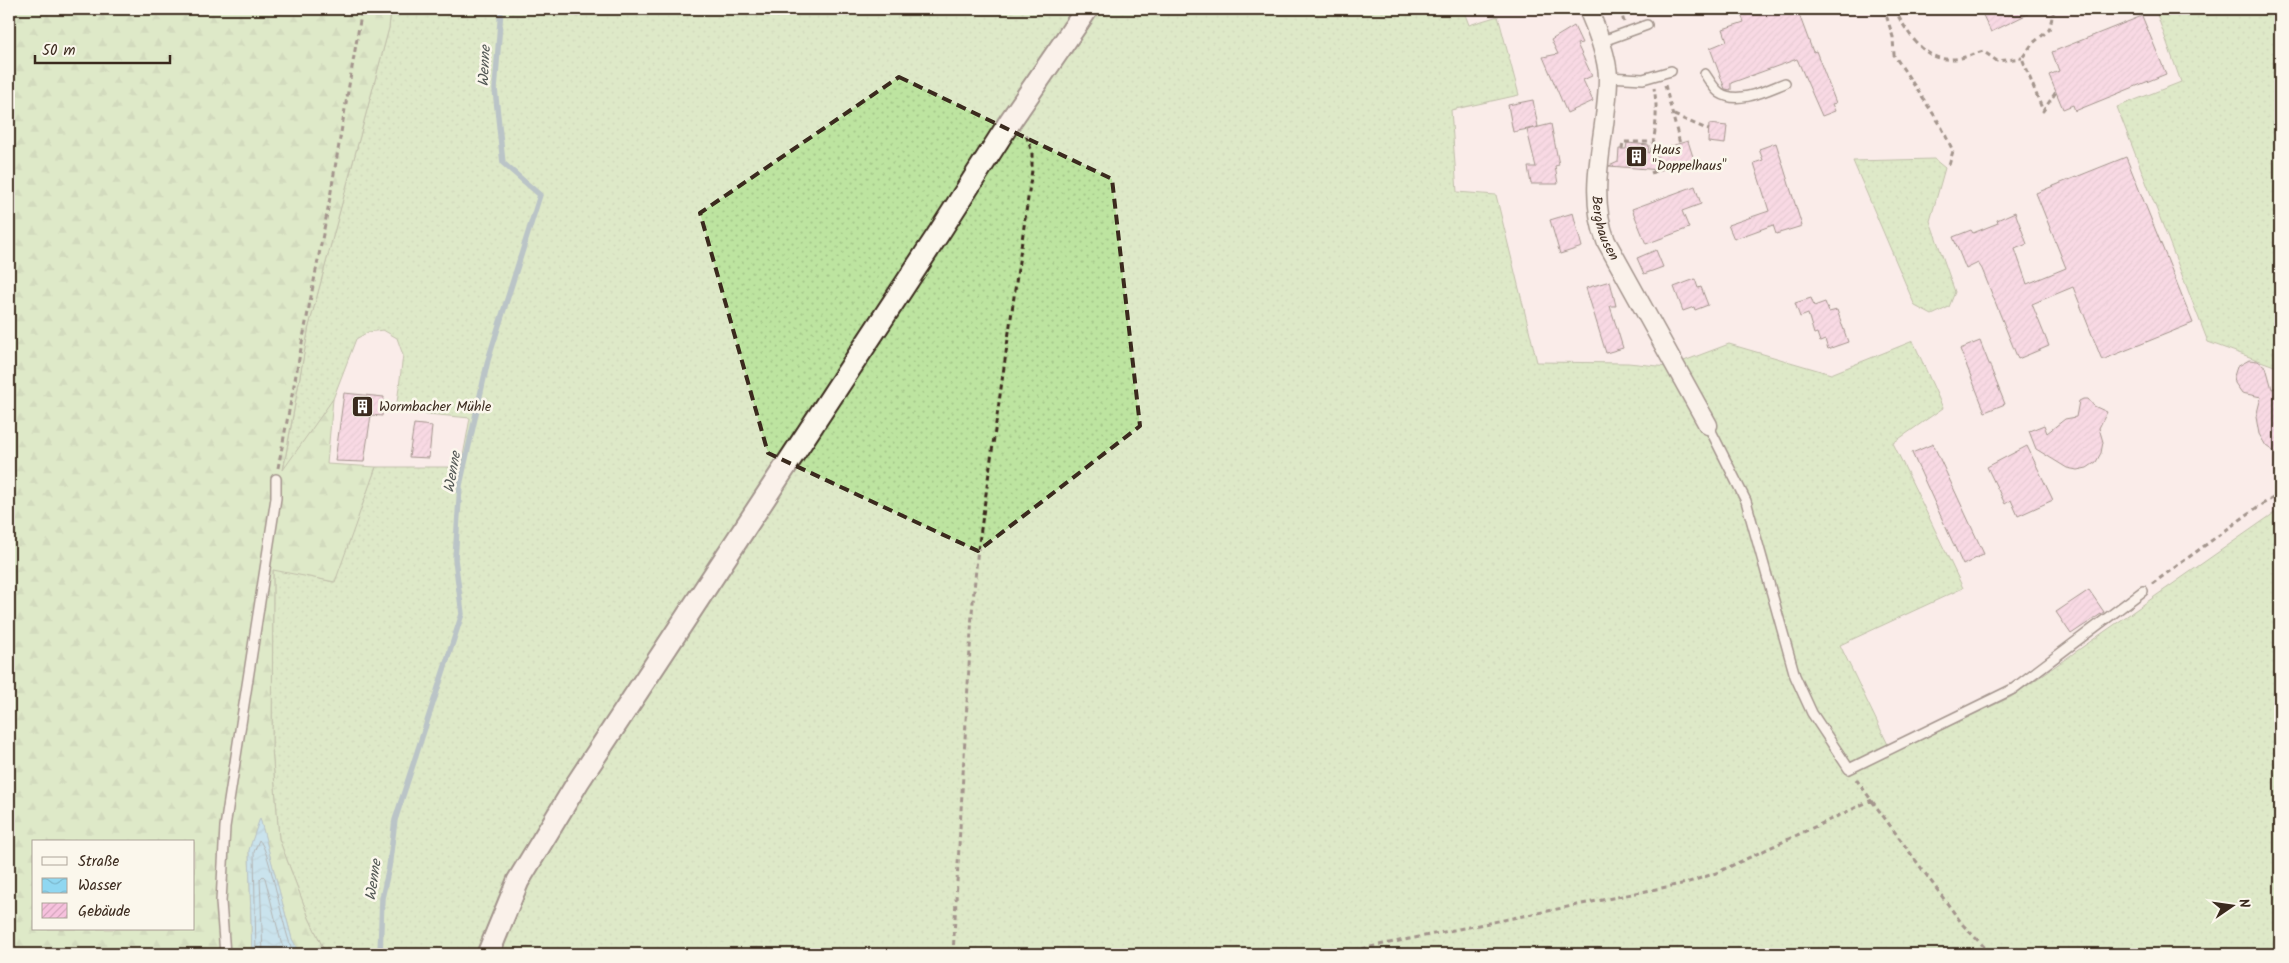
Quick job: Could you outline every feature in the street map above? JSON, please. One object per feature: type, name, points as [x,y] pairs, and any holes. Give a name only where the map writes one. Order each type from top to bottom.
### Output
[{"type":"street","points":[[488,954],[518,882],[578,782],[937,236],[1011,120],[1087,9]]},
{"type":"street","name":"Berghausen","points":[[1588,9],[1600,42],[1608,77],[1597,185],[1597,212],[1600,226],[1606,241],[1708,425]]},
{"type":"lane","points":[[1600,42],[1647,25]]},
{"type":"lane","points":[[1608,77],[1652,77],[1671,71]]},
{"type":"lane","points":[[1705,74],[1718,92],[1735,98],[1763,92],[1785,83]]},
{"type":"lane","points":[[1708,425],[1746,501],[1795,676],[1812,712],[1849,769],[2013,689],[2143,590]]},
{"type":"lane","points":[[224,954],[221,892],[225,827],[276,498],[276,479]]},
{"type":"path","points":[[276,479],[329,203],[362,9]]},
{"type":"path","points":[[1882,9],[1893,37],[1894,55],[1940,124],[1953,150],[1949,164]]},
{"type":"path","points":[[1894,9],[1906,29],[1927,55],[1952,60],[1983,51],[1997,61],[2022,58],[2033,43],[2049,30],[2054,9]]},
{"type":"path","points":[[2022,58],[2043,111],[2056,92]]},
{"type":"path","points":[[1662,74],[1680,144]]},
{"type":"path","points":[[1651,173],[1658,170],[1658,160],[1651,151],[1656,100],[1652,77]]},
{"type":"path","points":[[1674,115],[1709,130]]},
{"type":"path","points":[[954,954],[972,613],[977,557],[1032,170],[1029,140],[1025,133],[1011,120]]},
{"type":"path","points":[[1622,149],[1623,142],[1653,142]]},
{"type":"path","points":[[2143,590],[2259,506],[2280,494]]},
{"type":"path","points":[[1849,769],[1963,925],[1991,954]]},
{"type":"path","points":[[1335,954],[1686,883],[1716,873],[1872,800]]},
{"type":"highlighted area","points":[[899,77],[1112,179],[1140,426],[978,551],[768,453],[700,213]]},
{"type":"green space","points":[[9,9],[391,9],[389,28],[309,326],[283,470],[333,399],[327,464],[376,467],[335,582],[273,570],[272,748],[279,839],[309,918],[326,954],[300,954],[292,939],[260,819],[249,851],[252,954],[9,954]]},
{"type":"green space","points":[[391,9],[1463,9],[1469,25],[1498,16],[1519,95],[1451,110],[1457,192],[1496,195],[1537,362],[1628,363],[1668,367],[1729,344],[1831,374],[1913,341],[1943,408],[1893,443],[1963,588],[1840,645],[1892,753],[2011,697],[2280,509],[2280,954],[2106,954],[2099,950],[2061,954],[326,954],[309,918],[279,839],[272,748],[273,569],[334,582],[376,467],[461,467],[470,418],[396,411],[403,355],[397,338],[383,330],[368,332],[356,339],[333,399],[283,472],[309,326],[389,28]]},
{"type":"green space","points":[[2155,9],[2280,9],[2280,368],[2208,342],[2117,107],[2181,82]]},
{"type":"green space","points":[[1934,159],[1945,168],[1930,221],[1955,292],[1949,307],[1932,315],[1915,306],[1853,161]]},
{"type":"water","points":[[260,818],[292,939],[300,954],[252,954],[249,850]]},
{"type":"building","points":[[1739,9],[1797,9],[1813,52],[1816,51],[1836,103],[1832,104],[1835,111],[1822,116],[1797,59],[1731,83],[1731,90],[1725,89],[1710,48],[1727,41],[1723,29],[1744,22]]},
{"type":"building","points":[[1980,9],[2038,9],[1991,32]]},
{"type":"building","points":[[2142,16],[2166,74],[2075,111],[2073,105],[2063,109],[2049,75],[2059,71],[2052,52]]},
{"type":"building","points":[[1574,26],[1582,43],[1577,44],[1592,76],[1583,80],[1593,101],[1567,113],[1543,57],[1558,54],[1551,40]]},
{"type":"building","points":[[1533,100],[1538,127],[1513,132],[1508,105]]},
{"type":"building","points":[[1551,124],[1559,165],[1555,166],[1558,184],[1531,184],[1528,167],[1536,167],[1527,130]]},
{"type":"building","points":[[1709,124],[1727,126],[1725,144],[1708,142]]},
{"type":"building","points":[[1688,141],[1694,160],[1661,170],[1609,166],[1618,162],[1619,149],[1626,149],[1627,143],[1649,145],[1648,153]]},
{"type":"building","points":[[1776,143],[1802,226],[1776,234],[1773,225],[1734,239],[1728,225],[1769,211],[1754,163],[1763,160],[1759,149]]},
{"type":"building","points":[[2126,157],[2193,323],[2102,360],[2073,287],[2032,304],[2049,346],[2018,359],[1982,269],[1978,263],[1966,269],[1953,237],[1971,230],[1973,233],[1998,223],[1997,220],[2015,212],[2027,244],[2015,249],[2027,284],[2066,268],[2036,193]]},
{"type":"building","points":[[1695,186],[1701,204],[1682,211],[1689,228],[1646,244],[1632,209]]},
{"type":"building","points":[[1573,213],[1582,247],[1560,254],[1550,220]]},
{"type":"building","points":[[1656,250],[1663,267],[1644,274],[1637,258]]},
{"type":"building","points":[[1695,279],[1698,288],[1701,287],[1708,305],[1695,310],[1694,307],[1683,311],[1674,287]]},
{"type":"building","points":[[1610,281],[1616,306],[1610,306],[1623,348],[1606,353],[1586,288]]},
{"type":"building","points":[[1811,298],[1814,306],[1825,302],[1829,312],[1837,310],[1848,342],[1828,349],[1825,340],[1820,342],[1817,333],[1814,334],[1808,314],[1800,317],[1795,303]]},
{"type":"building","points":[[1980,341],[2005,404],[1985,412],[1960,349]]},
{"type":"building","points":[[2249,360],[2258,361],[2266,367],[2272,389],[2280,386],[2280,456],[2266,446],[2259,434],[2256,417],[2261,397],[2242,393],[2235,383],[2234,376],[2237,367]]},
{"type":"building","name":"Wormbacher Mühle","points":[[344,393],[384,397],[382,416],[371,415],[364,462],[335,461]]},
{"type":"building","points":[[2088,399],[2094,406],[2107,412],[2099,428],[2103,442],[2101,453],[2096,462],[2087,468],[2077,470],[2067,468],[2036,449],[2029,431],[2044,425],[2047,433],[2065,419],[2076,417],[2079,401]]},
{"type":"building","points":[[414,424],[432,426],[429,458],[409,457]]},
{"type":"building","points":[[1933,444],[1984,554],[1963,565],[1912,453]]},
{"type":"building","points":[[2027,446],[2053,500],[2018,516],[2011,500],[2005,504],[1987,467]]},
{"type":"building","points":[[2089,590],[2104,612],[2071,634],[2056,612]]},
{"type":"waterway","name":"Wenne","points":[[380,954],[382,898],[389,867],[395,820],[462,614],[455,559],[460,485],[488,360],[540,195],[503,163],[495,89],[501,9]]},
{"type":"place","name":"Haus \"Doppelhaus\"","points":[[1636,157]]},
{"type":"place","name":"Wormbacher Mühle","points":[[363,406]]}]
